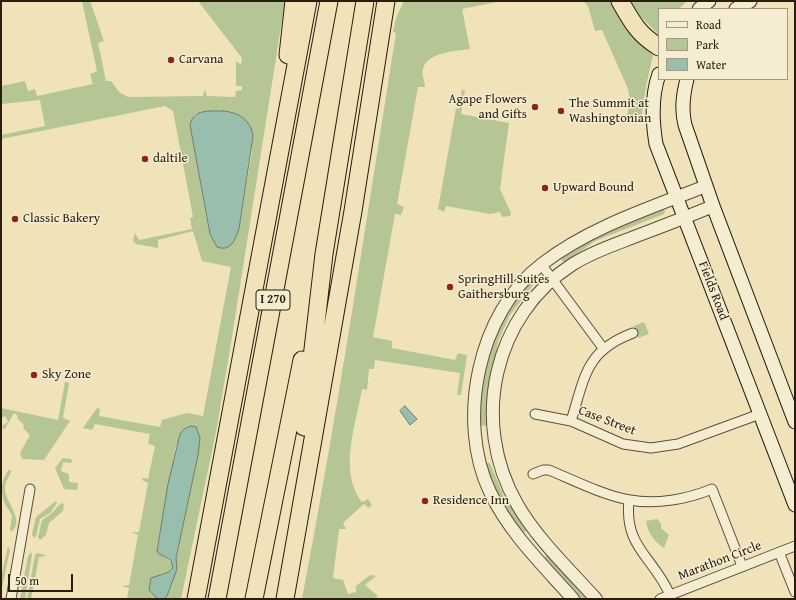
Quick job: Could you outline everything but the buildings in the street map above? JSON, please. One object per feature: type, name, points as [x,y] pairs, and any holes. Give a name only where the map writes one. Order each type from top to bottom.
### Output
[{"type":"highway","points":[[280,156],[294,1]]},
{"type":"highway","name":"I 270","points":[[196,599],[308,1]]},
{"type":"highway","name":"I 270","points":[[217,599],[329,1]]},
{"type":"highway","points":[[254,599],[324,254],[365,1]]},
{"type":"highway","points":[[285,599],[353,211],[386,1]]},
{"type":"highway","points":[[381,30],[396,1]]},
{"type":"highway","points":[[620,1],[632,24],[641,35],[658,46]]},
{"type":"highway","points":[[279,599],[307,408],[324,254]]},
{"type":"main road","points":[[700,8],[709,1]]},
{"type":"main road","points":[[738,8],[750,1]]},
{"type":"main road","name":"Fields Road","points":[[658,79],[653,103],[653,125],[663,166],[685,217],[795,504]]},
{"type":"main road","points":[[687,80],[684,89],[682,113],[713,206],[795,422]]},
{"type":"street","points":[[573,599],[534,555],[506,520],[490,492],[483,474],[476,448],[475,400],[478,369],[493,327],[515,291],[541,264],[588,236],[706,186]]},
{"type":"street","points":[[596,599],[547,544],[517,504],[504,476],[495,445],[493,411],[496,377],[502,354],[514,326],[534,296],[572,265],[600,250],[713,206]]},
{"type":"street","points":[[541,264],[603,348]]},
{"type":"street","points":[[571,421],[587,370],[603,348],[615,339],[633,332]]},
{"type":"street","name":"Case Street","points":[[535,414],[571,421],[623,444],[651,448],[678,444],[760,414]]},
{"type":"street","points":[[532,474],[543,470],[549,470],[629,500],[669,500],[712,489],[742,566]]},
{"type":"street","points":[[11,599],[30,489]]},
{"type":"street","name":"Marathon Circle","points":[[629,500],[627,516],[631,533],[638,547],[662,578],[670,595]]},
{"type":"street","points":[[534,555],[547,544]]},
{"type":"street","name":"Marathon Circle","points":[[660,599],[795,546]]},
{"type":"street","name":"Marathon Circle","points":[[779,552],[795,592]]},
{"type":"green space","points":[[82,1],[90,1],[104,41],[98,43],[106,81],[111,81],[119,92],[128,97],[203,96],[205,89],[207,96],[235,97],[236,91],[242,90],[242,86],[236,86],[236,61],[241,65],[242,58],[198,1],[285,1],[216,432],[181,599],[164,599],[169,591],[174,573],[198,455],[176,445],[157,547],[159,554],[172,562],[173,568],[169,572],[161,574],[158,599],[127,599],[129,588],[122,586],[129,585],[138,535],[132,532],[139,532],[148,483],[142,480],[143,478],[148,479],[155,446],[148,444],[150,434],[95,424],[92,430],[83,428],[97,408],[100,409],[99,416],[160,427],[162,420],[187,413],[203,416],[231,267],[202,261],[193,231],[158,240],[158,248],[136,244],[133,241],[135,233],[139,240],[192,229],[190,218],[193,217],[173,111],[165,106],[1,139],[1,135],[45,126],[40,100],[1,104],[1,86],[25,81],[28,91],[35,89],[37,96],[93,84],[90,74],[97,71]],"holes":[[[204,112],[252,151],[239,229],[217,247],[210,234],[190,125],[195,114]]]},
{"type":"green space","points":[[404,1],[502,1],[462,9],[470,49],[443,53],[430,59],[423,69],[422,74],[425,87],[418,87],[397,204],[404,207],[401,215],[395,214],[373,337],[392,341],[392,348],[455,360],[458,353],[467,355],[461,395],[457,395],[460,373],[375,360],[374,369],[369,369],[367,390],[362,389],[353,432],[350,462],[351,477],[355,490],[362,502],[368,499],[372,505],[369,508],[364,504],[343,523],[346,529],[339,529],[333,578],[343,580],[348,594],[356,592],[356,586],[370,575],[376,576],[365,585],[378,596],[374,599],[302,599],[328,458],[351,316],[396,33],[393,32],[396,18]]},
{"type":"green space","points":[[578,1],[614,1],[653,55],[646,86],[641,121],[635,122],[620,118],[622,115],[627,116],[630,100],[628,89],[602,30],[595,31],[588,6],[584,2]]},
{"type":"green space","points":[[631,1],[687,1],[680,8],[658,8],[658,34],[636,12]]},
{"type":"green space","points":[[462,89],[465,91],[461,114],[509,123],[500,189],[511,213],[510,216],[502,217],[500,212],[490,214],[446,206],[444,212],[438,209],[456,108],[459,109]]},
{"type":"green space","points":[[663,209],[665,211],[664,214],[595,241],[566,262],[562,261],[562,258],[602,233]]},
{"type":"green space","points":[[532,280],[534,284],[510,315],[498,341],[488,422],[486,426],[480,425],[479,390],[483,370],[493,342],[514,303]]},
{"type":"green space","points":[[644,322],[649,334],[638,338],[634,326]]},
{"type":"green space","points":[[65,382],[69,383],[63,418],[70,421],[44,460],[22,459],[20,453],[30,435],[23,428],[24,425],[14,413],[4,430],[2,426],[8,422],[5,416],[1,418],[1,408],[58,420]]},
{"type":"green space","points":[[63,458],[71,459],[72,461],[71,463],[63,462],[61,471],[69,474],[69,482],[78,483],[77,490],[64,489],[55,468]]},
{"type":"green space","points":[[487,463],[490,463],[504,497],[527,524],[527,530],[525,532],[521,532],[501,503],[486,465]]},
{"type":"green space","points":[[9,470],[11,470],[11,472],[6,482],[5,489],[16,517],[15,528],[11,532],[12,515],[3,500],[2,491],[4,478]]},
{"type":"green space","points":[[56,501],[57,503],[50,513],[40,519],[36,536],[34,538],[32,534],[36,517]]},
{"type":"green space","points":[[61,503],[64,504],[63,511],[49,523],[46,535],[40,540],[38,537],[42,520],[51,514]]},
{"type":"green space","points":[[657,519],[661,523],[661,528],[669,535],[664,548],[652,537],[646,521]]},
{"type":"green space","points":[[8,546],[10,550],[1,592],[1,577]]},
{"type":"green space","points":[[31,552],[32,555],[25,599],[20,599],[28,556]]},
{"type":"green space","points":[[37,553],[46,556],[39,557],[31,599],[27,599],[35,555]]},
{"type":"green space","points":[[545,556],[548,556],[586,599],[579,599],[544,560]]},
{"type":"water","points":[[223,111],[239,115],[247,121],[252,130],[253,136],[239,229],[232,244],[226,248],[217,247],[210,234],[190,125],[194,116],[202,112]]},
{"type":"water","points":[[405,406],[417,419],[410,425],[400,411]]},
{"type":"water","points":[[191,426],[196,427],[200,438],[198,455],[176,558],[177,569],[167,596],[164,599],[158,599],[149,590],[151,578],[169,572],[173,568],[171,560],[159,554],[157,551],[168,484],[180,434],[183,430]]},
{"type":"place","name":"Carvana","points":[[171,60]]},
{"type":"place","name":"Agape Flowers and Gifts","points":[[535,107]]},
{"type":"place","name":"The Summit at Washingtonian","points":[[561,111]]},
{"type":"place","name":"daltile","points":[[145,159]]},
{"type":"place","name":"Upward Bound","points":[[545,188]]},
{"type":"place","name":"Classic Bakery","points":[[15,219]]},
{"type":"place","name":"SpringHill Suites Gaithersburg","points":[[450,287]]},
{"type":"place","name":"Sky Zone","points":[[34,375]]},
{"type":"place","name":"Residence Inn","points":[[425,501]]}]
